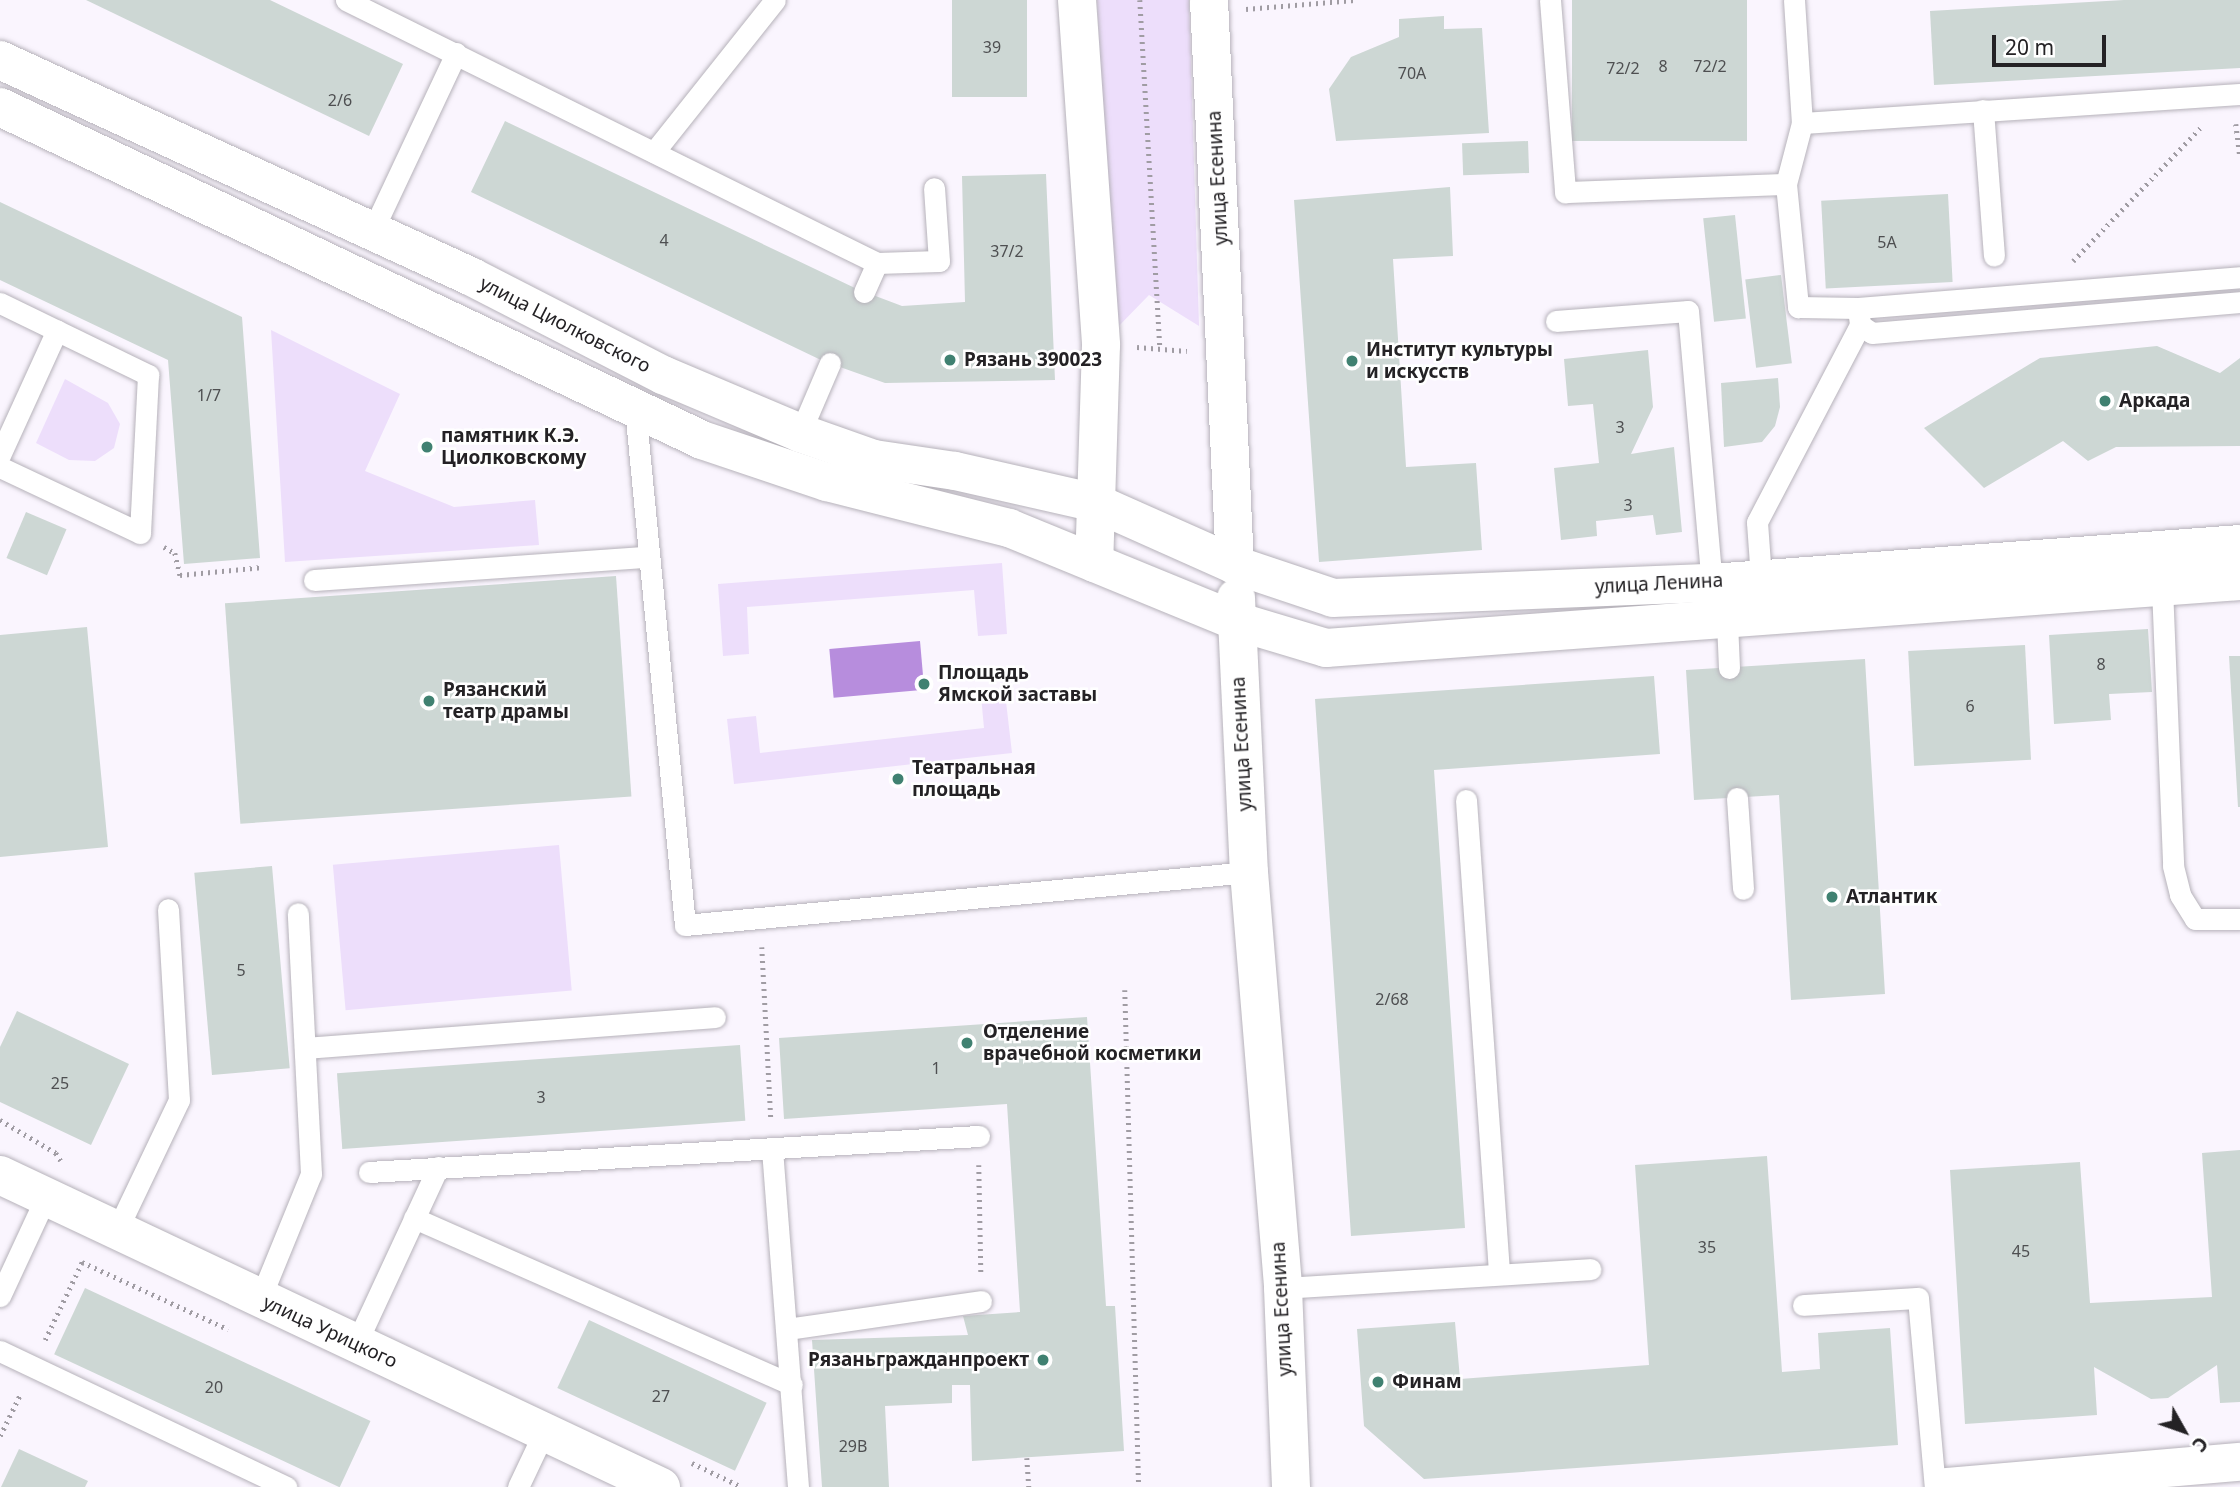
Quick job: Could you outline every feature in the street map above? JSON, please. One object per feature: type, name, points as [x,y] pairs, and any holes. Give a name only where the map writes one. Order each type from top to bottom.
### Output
[{"type":"main road","points":[[1077,0],[1101,345],[1094,563]]},
{"type":"main road","name":"улица Есенина","points":[[1210,6],[1237,621],[1231,873],[1283,1288],[1291,1487]]},
{"type":"main road","name":"улица Циолковского","points":[[0,60],[371,234],[472,277],[663,375],[800,433],[874,459],[955,471],[1097,503]]},
{"type":"main road","points":[[0,107],[702,440],[827,482],[1009,528],[1237,621],[1326,648],[1727,622],[2240,581]]},
{"type":"main road","name":"улица Ленина","points":[[1097,503],[1235,565],[1333,598],[1712,583],[2240,544]]},
{"type":"main road","name":"улица Урицкого","points":[[0,1175],[543,1434],[661,1487]]},
{"type":"main road","points":[[1947,1487],[2240,1462]]},
{"type":"lane","points":[[346,0],[877,263],[939,261],[934,188]]},
{"type":"lane","points":[[654,152],[775,0]]},
{"type":"lane","points":[[1550,0],[1565,192],[1786,184]]},
{"type":"lane","points":[[1794,0],[1802,123],[1786,184],[1798,307],[1859,316],[2042,293],[2240,278]]},
{"type":"lane","points":[[371,234],[456,53]]},
{"type":"lane","points":[[1802,123],[2236,94]]},
{"type":"lane","points":[[1983,110],[1994,256]]},
{"type":"lane","points":[[864,292],[877,263]]},
{"type":"lane","points":[[1859,316],[1872,333],[2240,302]]},
{"type":"lane","points":[[0,303],[148,375],[140,533],[0,467]]},
{"type":"lane","points":[[1556,321],[1688,311],[1712,583]]},
{"type":"lane","points":[[1761,578],[1757,522],[1859,316]]},
{"type":"lane","points":[[0,455],[57,330]]},
{"type":"lane","points":[[800,433],[830,363]]},
{"type":"lane","points":[[635,408],[640,486],[685,925],[1231,873]]},
{"type":"lane","points":[[314,580],[647,557]]},
{"type":"lane","points":[[2162,587],[2174,866],[2180,895],[2195,919],[2240,919]]},
{"type":"lane","points":[[1727,622],[1730,668]]},
{"type":"lane","points":[[1737,797],[1743,889]]},
{"type":"lane","points":[[1466,800],[1499,1274]]},
{"type":"lane","points":[[109,1227],[179,1100],[168,909]]},
{"type":"lane","points":[[260,1299],[312,1174],[298,913]]},
{"type":"lane","points":[[305,1048],[715,1017]]},
{"type":"lane","points":[[369,1172],[979,1136]]},
{"type":"lane","points":[[772,1149],[798,1487]]},
{"type":"lane","points":[[356,1344],[438,1167]]},
{"type":"lane","points":[[0,1296],[46,1197]]},
{"type":"lane","points":[[414,1217],[792,1385]]},
{"type":"lane","points":[[1283,1288],[1590,1269]]},
{"type":"lane","points":[[1803,1305],[1918,1298],[1935,1487]]},
{"type":"lane","points":[[787,1329],[981,1301]]},
{"type":"lane","points":[[0,1351],[286,1487]]},
{"type":"lane","points":[[518,1487],[543,1434]]},
{"type":"path","points":[[1140,0],[1160,349]]},
{"type":"path","points":[[1210,6],[1355,0]]},
{"type":"path","points":[[2042,293],[2236,94]]},
{"type":"path","points":[[140,533],[175,553],[180,575],[263,567]]},
{"type":"path","points":[[760,918],[772,1149]]},
{"type":"path","points":[[1125,990],[1139,1487]]},
{"type":"path","points":[[979,1136],[981,1301]]},
{"type":"path","points":[[0,1436],[33,1367],[109,1227]]},
{"type":"path","points":[[1027,1458],[1029,1487]]},
{"type":"shaded area","points":[[1097,0],[1189,0],[1199,326],[1149,295],[1113,332]]},
{"type":"shaded area","points":[[271,330],[400,394],[365,471],[454,507],[535,500],[539,545],[285,562]]},
{"type":"shaded area","points":[[65,379],[108,403],[120,424],[114,448],[95,461],[69,460],[36,443]]},
{"type":"shaded area","points":[[1002,563],[1007,634],[978,636],[974,590],[747,607],[749,654],[723,656],[718,584]]},
{"type":"shaded area","points":[[920,641],[924,690],[834,698],[829,649]]},
{"type":"shaded area","points":[[1005,693],[1012,753],[734,784],[727,719],[756,716],[760,753],[984,728],[981,696]]},
{"type":"shaded area","points":[[559,845],[572,990],[346,1010],[333,865]]},
{"type":"building","points":[[86,0],[270,0],[403,64],[369,136]]},
{"type":"building","points":[[952,0],[1027,0],[1027,97],[952,97]]},
{"type":"building","points":[[1572,0],[1747,0],[1747,141],[1572,141]]},
{"type":"building","points":[[2124,0],[2240,0],[2240,68],[1934,85],[1930,11]]},
{"type":"building","points":[[1444,16],[1444,29],[1482,28],[1489,133],[1336,141],[1329,89],[1351,57],[1399,37],[1399,19]]},
{"type":"building","points":[[505,121],[857,289],[902,306],[965,302],[962,176],[1046,174],[1055,380],[885,383],[823,361],[471,192]]},
{"type":"building","points":[[1528,141],[1529,173],[1463,175],[1462,143]]},
{"type":"building","name":"Институт культуры и искусств","points":[[1450,187],[1453,256],[1393,259],[1406,467],[1476,463],[1482,550],[1319,562],[1294,200]]},
{"type":"building","points":[[1948,194],[1953,282],[1826,289],[1821,201]]},
{"type":"building","points":[[0,202],[242,317],[260,558],[184,564],[168,360],[0,280]]},
{"type":"building","points":[[1735,215],[1746,318],[1714,322],[1703,218]]},
{"type":"building","points":[[1781,275],[1792,363],[1756,368],[1745,279]]},
{"type":"building","name":"Аркада","points":[[2157,346],[2220,373],[2240,358],[2240,446],[2116,447],[2088,461],[2063,441],[1984,488],[1924,428],[2040,358]]},
{"type":"building","points":[[1648,350],[1653,407],[1631,454],[1674,447],[1682,532],[1656,535],[1653,515],[1596,521],[1597,536],[1561,540],[1554,468],[1599,463],[1593,404],[1568,406],[1564,359]]},
{"type":"building","points":[[1778,378],[1780,407],[1775,426],[1762,442],[1724,447],[1721,383]]},
{"type":"building","points":[[26,512],[67,529],[47,575],[6,558]]},
{"type":"building","name":"Рязанский театр драмы","points":[[616,576],[631,796],[240,824],[225,603]]},
{"type":"building","points":[[87,627],[108,847],[0,857],[0,635]]},
{"type":"building","points":[[2148,629],[2152,692],[2109,694],[2111,720],[2054,724],[2049,635]]},
{"type":"building","points":[[2025,645],[2031,760],[1914,766],[1908,651]]},
{"type":"building","points":[[2229,656],[2240,656],[2240,807],[2238,807]]},
{"type":"building","name":"Атлантик","points":[[1865,659],[1885,994],[1791,1000],[1779,795],[1694,800],[1686,670]]},
{"type":"building","points":[[1654,676],[1660,754],[1434,770],[1465,1228],[1351,1236],[1315,699]]},
{"type":"building","points":[[272,866],[290,1068],[212,1075],[194,873]]},
{"type":"building","points":[[17,1011],[129,1064],[91,1145],[0,1102],[0,1047]]},
{"type":"building","points":[[1087,1017],[1106,1306],[1115,1306],[1124,1451],[972,1461],[970,1385],[952,1385],[952,1403],[885,1406],[889,1487],[822,1487],[812,1340],[968,1335],[963,1316],[1020,1312],[1007,1104],[784,1119],[779,1038]]},
{"type":"building","points":[[740,1045],[745,1121],[342,1149],[337,1073]]},
{"type":"building","points":[[2240,1150],[2240,1402],[2220,1403],[2217,1365],[2168,1398],[2151,1399],[2094,1367],[2097,1415],[1965,1424],[1950,1170],[2080,1162],[2090,1303],[2212,1297],[2202,1153]]},
{"type":"building","points":[[1767,1156],[1782,1372],[1820,1369],[1818,1333],[1890,1328],[1898,1445],[1424,1479],[1364,1426],[1357,1329],[1455,1322],[1460,1379],[1649,1365],[1635,1165]]},
{"type":"building","points":[[85,1288],[370,1421],[339,1487],[54,1354]]},
{"type":"building","points":[[589,1320],[767,1403],[735,1471],[557,1388]]},
{"type":"building","points":[[19,1449],[88,1481],[85,1487],[1,1487]]},
{"type":"place","name":"Рязань 390023","points":[[950,360]]},
{"type":"place","name":"Институт культуры и искусств","points":[[1352,361]]},
{"type":"place","name":"Аркада","points":[[2105,401]]},
{"type":"place","name":"памятник К.Э. Циолковскому","points":[[427,447]]},
{"type":"place","name":"Площадь Ямской заставы","points":[[924,684]]},
{"type":"place","name":"Рязанский театр драмы","points":[[429,701]]},
{"type":"place","name":"Театральная площадь","points":[[898,779]]},
{"type":"place","name":"Атлантик","points":[[1832,897]]},
{"type":"place","name":"Отделение врачебной косметики","points":[[967,1043]]},
{"type":"place","name":"Рязаньгражданпроект","points":[[1043,1360]]},
{"type":"place","name":"Финам","points":[[1378,1382]]}]
